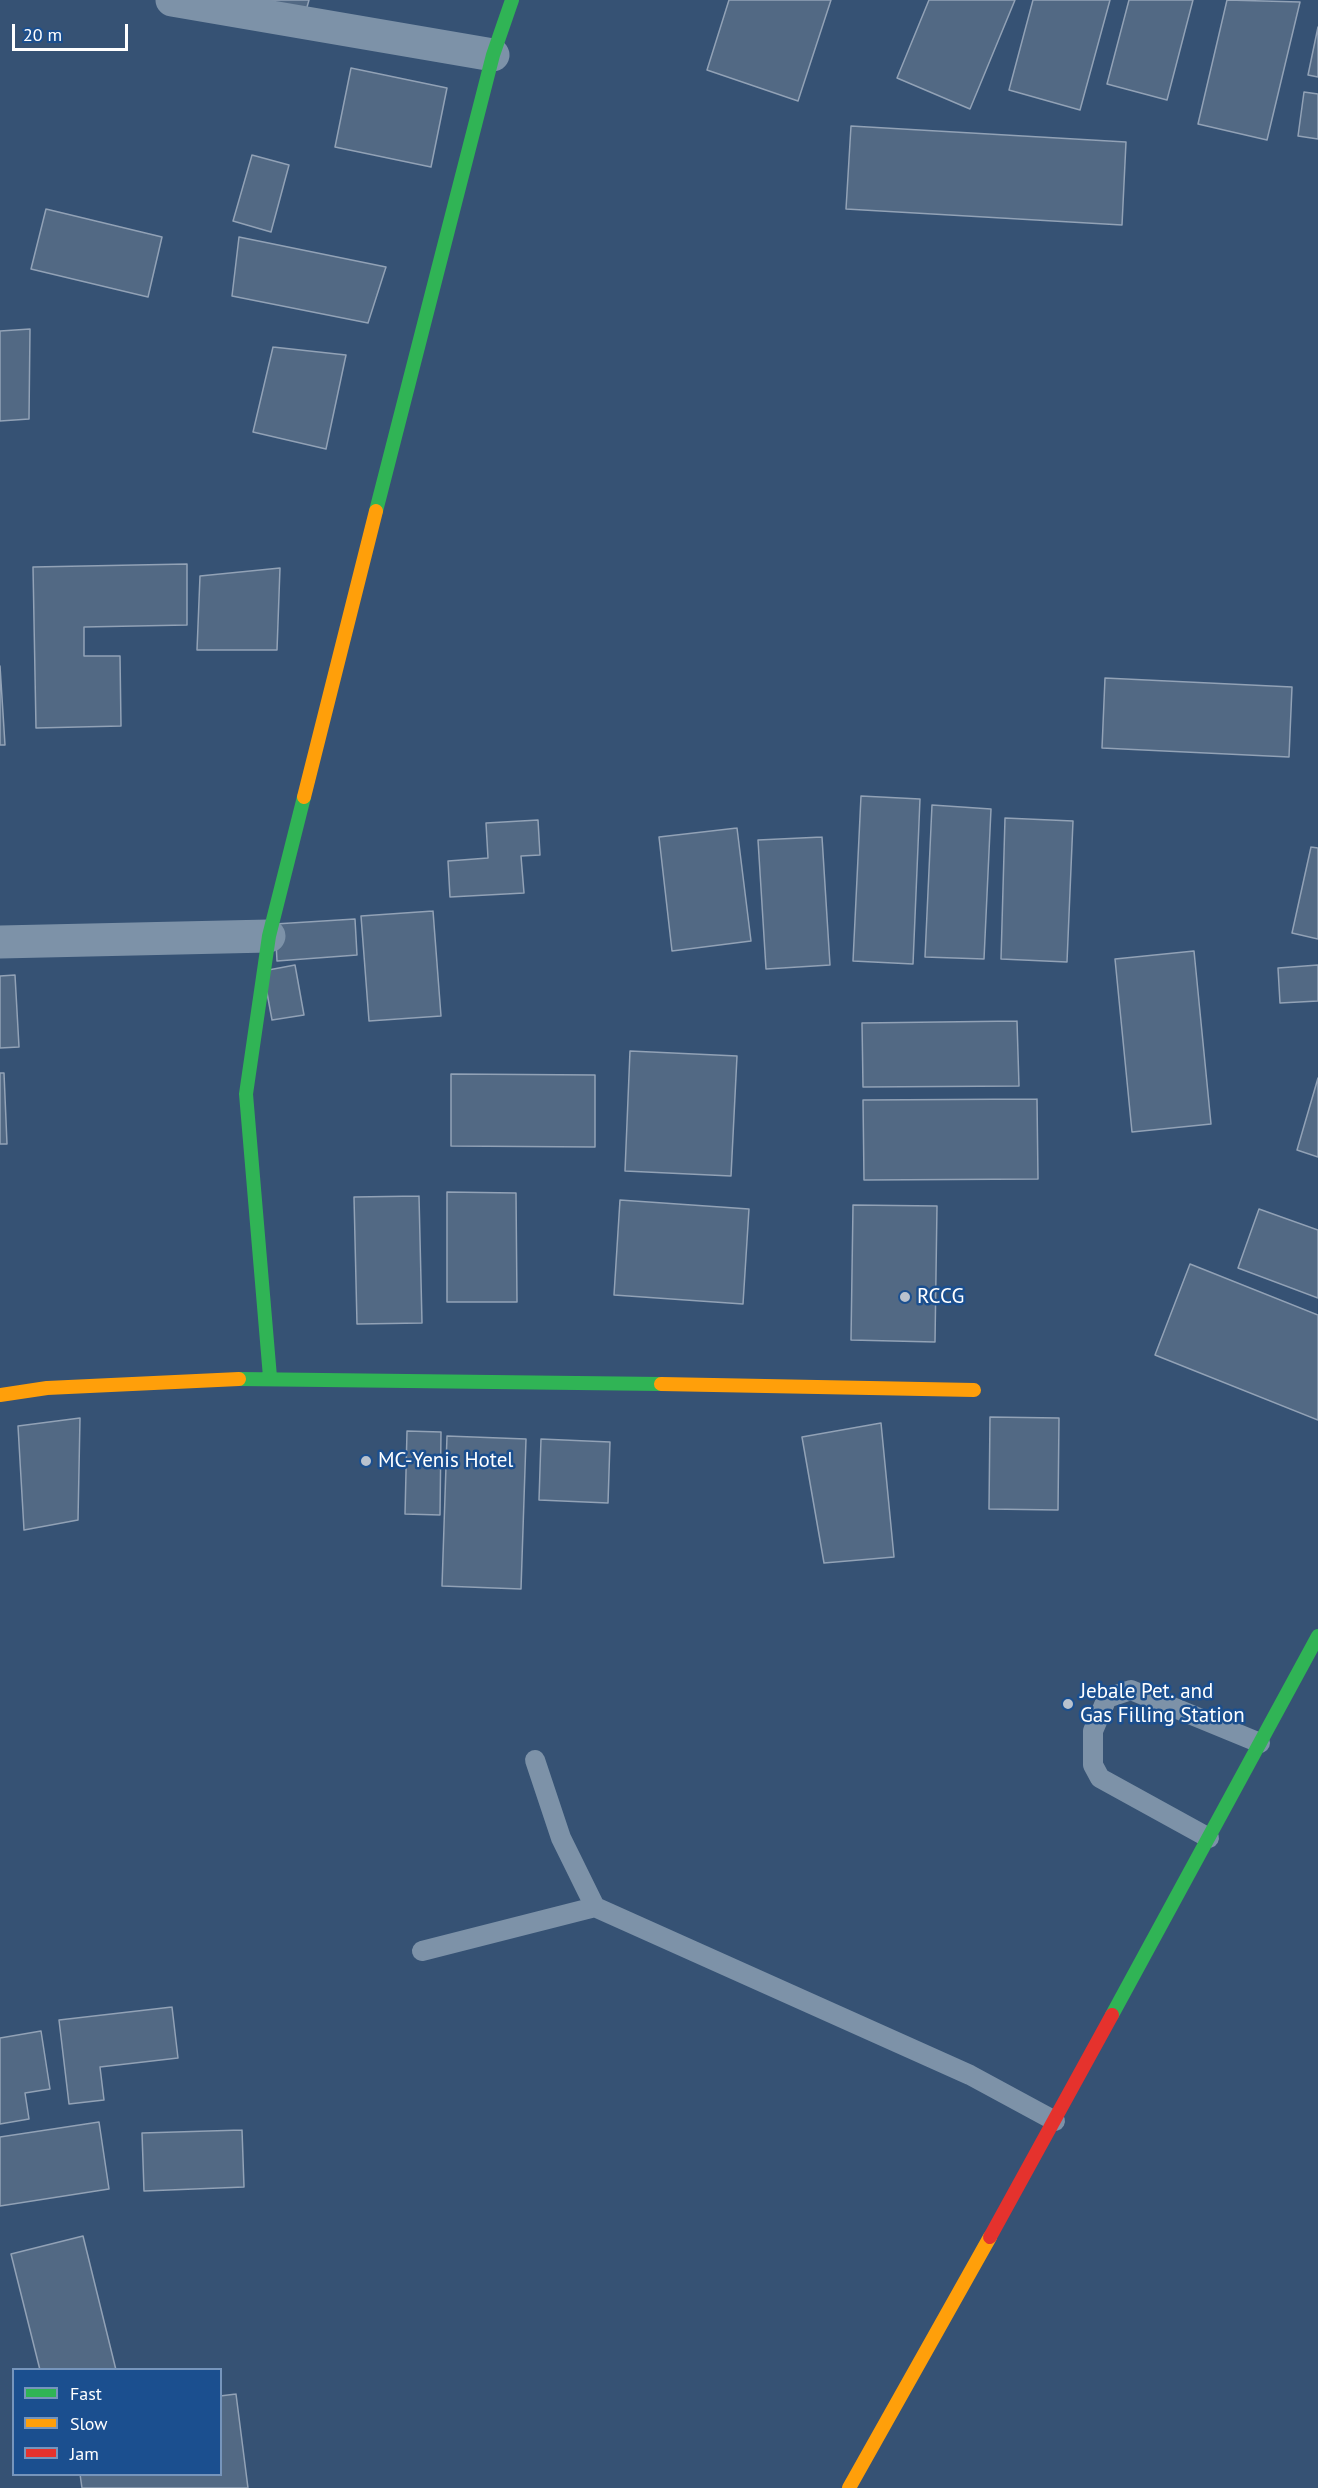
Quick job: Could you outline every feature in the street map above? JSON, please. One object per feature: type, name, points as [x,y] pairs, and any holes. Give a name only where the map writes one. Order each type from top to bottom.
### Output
[{"type":"street","points":[[172,0],[493,56]]},
{"type":"street","points":[[270,1377],[246,1094],[269,936],[493,56],[512,0]]},
{"type":"street","points":[[0,942],[269,936]]},
{"type":"street","points":[[0,1395],[47,1388],[270,1377],[974,1390]]},
{"type":"street","points":[[849,2488],[1055,2121],[1318,1636]]},
{"type":"lane","points":[[1209,1838],[1100,1778],[1093,1765],[1093,1731],[1107,1698],[1131,1690],[1260,1743]]},
{"type":"lane","points":[[535,1760],[561,1838],[595,1907]]},
{"type":"lane","points":[[422,1951],[595,1907],[970,2075],[1055,2121]]},
{"type":"building","points":[[255,0],[309,0],[305,14]]},
{"type":"building","points":[[729,0],[831,0],[798,101],[707,70]]},
{"type":"building","points":[[929,0],[1015,0],[970,109],[897,78]]},
{"type":"building","points":[[1033,0],[1110,0],[1080,110],[1009,90]]},
{"type":"building","points":[[1129,0],[1193,0],[1167,100],[1107,84]]},
{"type":"building","points":[[1227,0],[1300,2],[1267,140],[1198,124]]},
{"type":"building","points":[[1318,27],[1318,77],[1308,75]]},
{"type":"building","points":[[351,68],[447,88],[431,167],[335,147]]},
{"type":"building","points":[[1304,92],[1318,94],[1318,139],[1298,136]]},
{"type":"building","points":[[851,126],[1126,142],[1122,225],[846,209]]},
{"type":"building","points":[[252,155],[289,165],[271,232],[233,221]]},
{"type":"building","points":[[46,209],[162,237],[148,297],[31,269]]},
{"type":"building","points":[[239,237],[386,267],[368,323],[232,296]]},
{"type":"building","points":[[30,329],[29,419],[0,421],[0,331]]},
{"type":"building","points":[[273,347],[346,355],[326,449],[253,432]]},
{"type":"building","points":[[187,564],[187,625],[84,627],[84,656],[120,656],[121,726],[36,728],[33,567]]},
{"type":"building","points":[[280,568],[277,650],[197,650],[200,576]]},
{"type":"building","points":[[0,666],[5,745],[0,745]]},
{"type":"building","points":[[1105,678],[1292,687],[1289,757],[1102,748]]},
{"type":"building","points":[[861,796],[920,799],[913,964],[853,961]]},
{"type":"building","points":[[932,805],[991,809],[984,959],[925,957]]},
{"type":"building","points":[[1005,818],[1073,821],[1067,962],[1001,959]]},
{"type":"building","points":[[538,820],[540,855],[521,856],[524,893],[450,897],[448,861],[488,858],[486,823]]},
{"type":"building","points":[[737,828],[751,941],[672,951],[659,837]]},
{"type":"building","points":[[822,837],[830,965],[766,969],[758,840]]},
{"type":"building","points":[[1311,847],[1318,848],[1318,939],[1292,933]]},
{"type":"building","points":[[433,911],[441,1016],[369,1021],[361,916]]},
{"type":"building","points":[[355,919],[357,955],[277,961],[275,924]]},
{"type":"building","points":[[1194,951],[1211,1124],[1132,1132],[1115,959]]},
{"type":"building","points":[[295,965],[304,1015],[272,1020],[263,971]]},
{"type":"building","points":[[1318,965],[1318,1001],[1280,1003],[1278,968]]},
{"type":"building","points":[[15,975],[19,1047],[0,1048],[0,976]]},
{"type":"building","points":[[1017,1021],[1019,1086],[863,1087],[862,1023]]},
{"type":"building","points":[[630,1051],[737,1056],[731,1176],[625,1171]]},
{"type":"building","points":[[0,1073],[4,1073],[7,1144],[0,1144]]},
{"type":"building","points":[[451,1074],[595,1075],[595,1147],[451,1146]]},
{"type":"building","points":[[1318,1078],[1318,1157],[1297,1150]]},
{"type":"building","points":[[1037,1099],[1038,1179],[864,1180],[863,1100]]},
{"type":"building","points":[[447,1192],[516,1193],[517,1302],[447,1302]]},
{"type":"building","points":[[419,1196],[422,1323],[357,1324],[354,1197]]},
{"type":"building","points":[[620,1200],[749,1209],[743,1304],[614,1295]]},
{"type":"building","points":[[853,1205],[937,1206],[935,1342],[851,1340]]},
{"type":"building","points":[[1259,1209],[1318,1230],[1318,1298],[1238,1268]]},
{"type":"building","points":[[1190,1264],[1318,1315],[1318,1420],[1155,1355]]},
{"type":"building","points":[[990,1417],[1059,1418],[1058,1510],[989,1509]]},
{"type":"building","points":[[80,1418],[78,1520],[24,1530],[18,1426]]},
{"type":"building","points":[[881,1423],[894,1557],[824,1563],[802,1437]]},
{"type":"building","points":[[407,1431],[441,1432],[440,1515],[405,1514]]},
{"type":"building","points":[[447,1436],[526,1439],[521,1589],[442,1586]]},
{"type":"building","points":[[541,1439],[610,1442],[608,1503],[539,1500]]},
{"type":"building","points":[[172,2007],[178,2058],[100,2067],[104,2100],[69,2104],[59,2020]]},
{"type":"building","points":[[41,2031],[50,2089],[25,2093],[29,2119],[0,2124],[0,2038]]},
{"type":"building","points":[[99,2122],[109,2189],[0,2206],[0,2137]]},
{"type":"building","points":[[242,2130],[244,2187],[144,2191],[142,2133]]},
{"type":"building","points":[[83,2236],[116,2368],[40,2368],[11,2254]]},
{"type":"building","points":[[236,2394],[248,2488],[82,2488],[80,2476],[222,2476],[222,2396]]},
{"type":"traffic: fast","points":[[376,511],[493,55],[512,0]]},
{"type":"traffic: fast","points":[[270,1377],[246,1094],[269,936],[304,797]]},
{"type":"traffic: fast","points":[[239,1379],[661,1384]]},
{"type":"traffic: fast","points":[[1112,2015],[1318,1636]]},
{"type":"traffic: slow","points":[[304,797],[376,511]]},
{"type":"traffic: slow","points":[[0,1395],[47,1388],[239,1379]]},
{"type":"traffic: slow","points":[[661,1384],[974,1390]]},
{"type":"traffic: slow","points":[[849,2488],[990,2237]]},
{"type":"traffic: jam","points":[[990,2237],[1112,2015]]},
{"type":"place","name":"RCCG","points":[[905,1297]]},
{"type":"place","name":"MC-Yenis Hotel","points":[[366,1461]]},
{"type":"place","name":"Jebale Pet. and Gas Filling Station","points":[[1068,1704]]}]
